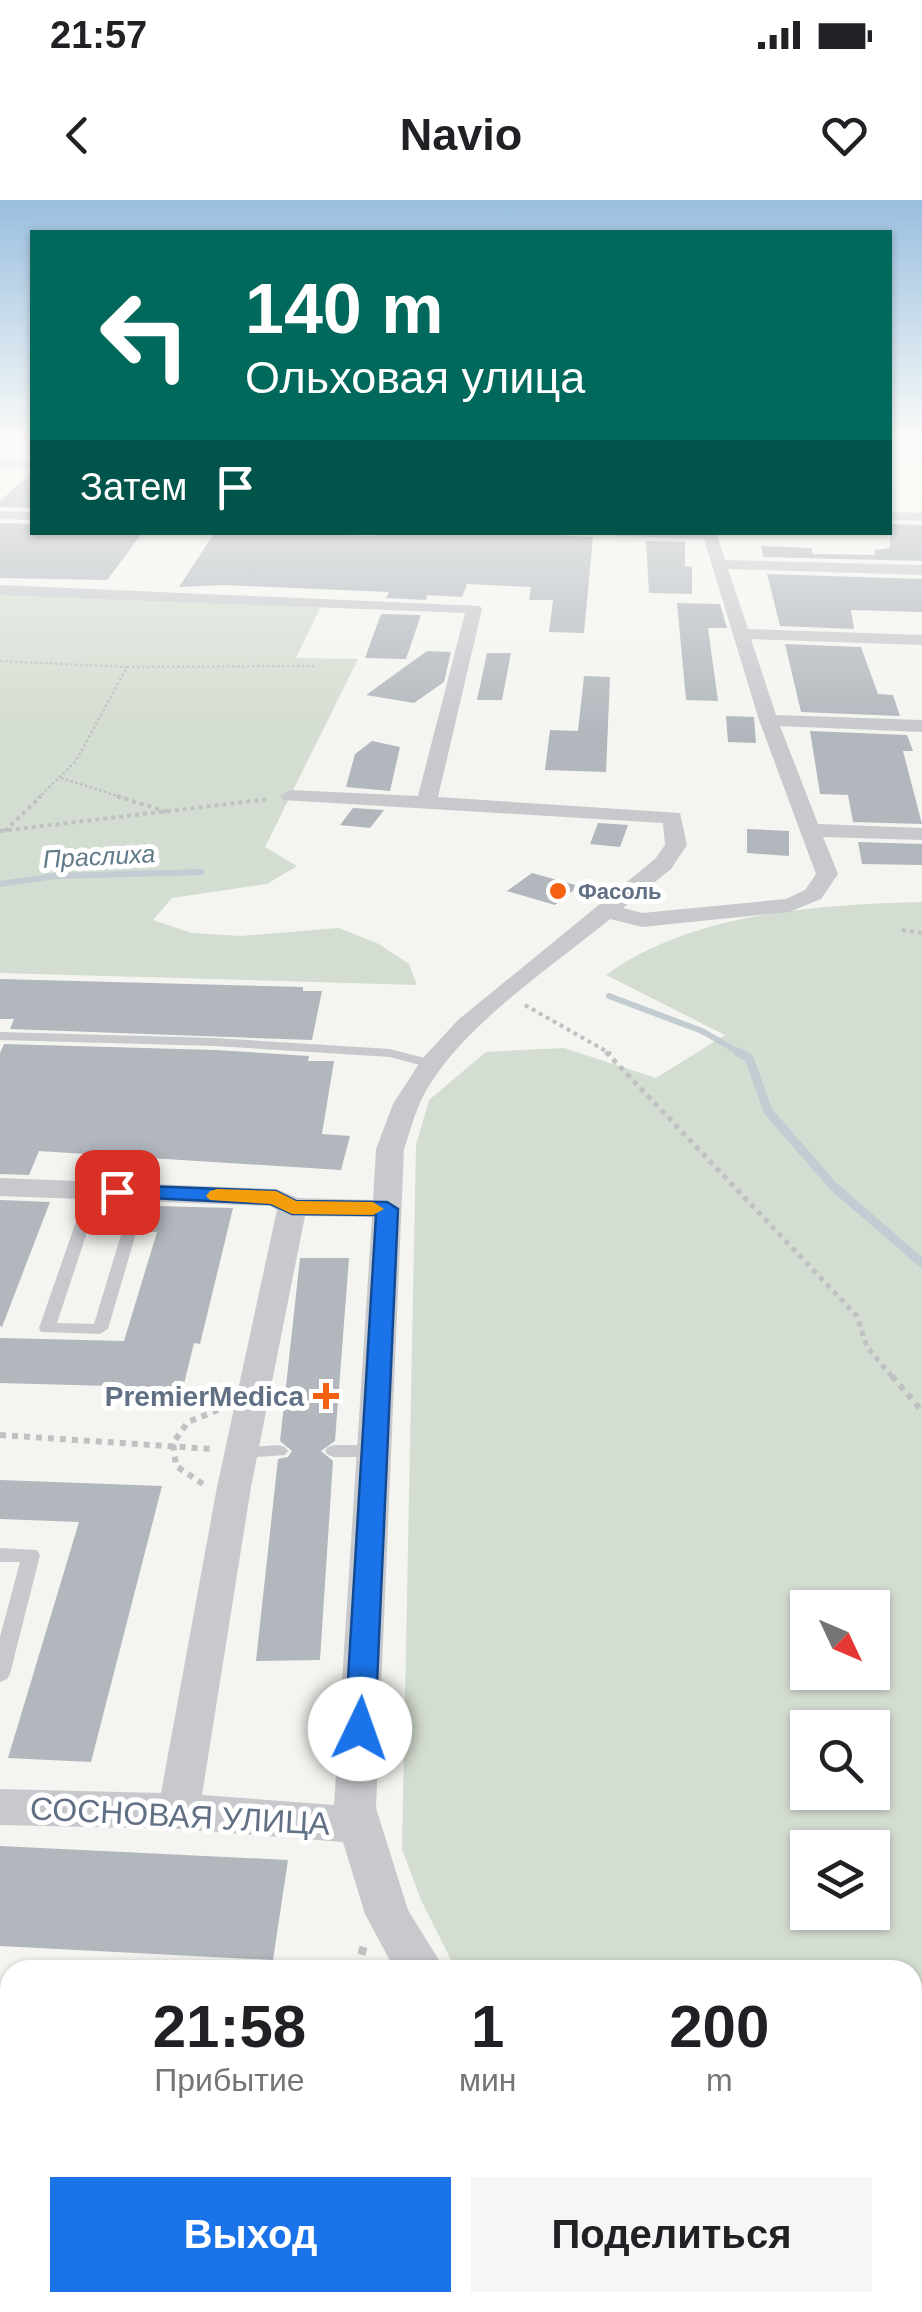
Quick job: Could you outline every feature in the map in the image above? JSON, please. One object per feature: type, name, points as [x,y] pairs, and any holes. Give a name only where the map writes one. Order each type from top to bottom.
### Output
[{"type":"street","points":[[607,911],[642,920],[789,905],[810,898],[823,887],[827,874],[768,720],[711,536]]},
{"type":"street","points":[[720,564],[922,570]]},
{"type":"street","points":[[0,590],[474,610],[427,802]]},
{"type":"street","points":[[741,634],[922,640]]},
{"type":"street","points":[[768,720],[922,726]]},
{"type":"street","points":[[290,796],[673,818],[676,845],[662,864],[467,1024],[431,1064],[406,1104],[390,1149],[356,1808],[378,1894],[413,1960]]},
{"type":"street","points":[[812,830],[922,834]]},
{"type":"street","points":[[0,1187],[276,1198],[292,1207],[387,1209]]},
{"type":"street","points":[[179,1811],[234,1486],[292,1207]]},
{"type":"street","name":"СОСНОВАЯ УЛИЦА","points":[[0,1807],[179,1811],[360,1825]]},
{"type":"lane","points":[[0,1036],[215,1042],[390,1053],[431,1064]]},
{"type":"lane","points":[[94,1190],[47,1328],[100,1329],[141,1192]]},
{"type":"lane","points":[[334,1452],[374,1451]]},
{"type":"lane","points":[[242,1452],[279,1452]]},
{"type":"lane","points":[[0,1556],[32,1556],[0,1674]]},
{"type":"path","points":[[0,661],[127,667],[317,666]]},
{"type":"path","points":[[2,831],[76,761],[127,667]]},
{"type":"path","points":[[59,778],[172,814]]},
{"type":"path","points":[[2,831],[172,814],[290,796]]},
{"type":"path","points":[[902,930],[922,933]]},
{"type":"path","points":[[505,994],[612,1054],[857,1316],[868,1348],[922,1410]]},
{"type":"path","points":[[234,1486],[208,1486],[186,1478],[173,1464],[170,1446],[177,1432],[209,1411],[251,1410]]},
{"type":"path","points":[[0,1435],[242,1452]]},
{"type":"shaded area","points":[[0,593],[321,606],[296,658],[358,659],[265,847],[297,866],[267,884],[172,898],[153,920],[192,933],[241,936],[339,928],[379,944],[409,964],[417,985],[0,973]]},
{"type":"shaded area","points":[[922,902],[922,1960],[451,1960],[421,1900],[402,1849],[416,1145],[429,1100],[486,1052],[564,1048],[656,1078],[725,1035],[606,975],[678,937],[717,925],[799,910]]},
{"type":"building","points":[[0,536],[140,536],[107,580],[0,578]]},
{"type":"building","points":[[213,536],[593,537],[584,633],[549,632],[553,600],[529,600],[531,587],[467,584],[462,597],[427,595],[426,600],[386,598],[389,592],[223,585],[179,587]]},
{"type":"building","points":[[890,536],[922,536],[922,561],[763,557],[761,546],[811,548],[813,554],[876,555],[874,550],[890,548]]},
{"type":"building","points":[[646,541],[685,542],[685,566],[692,567],[692,594],[649,593]]},
{"type":"building","points":[[767,574],[922,579],[922,612],[851,610],[854,629],[780,626]]},
{"type":"building","points":[[677,603],[720,604],[727,628],[708,628],[718,701],[686,700]]},
{"type":"building","points":[[381,614],[421,615],[406,659],[365,658]]},
{"type":"building","points":[[785,644],[861,647],[878,694],[893,695],[900,716],[801,712]]},
{"type":"building","points":[[427,651],[451,652],[444,682],[414,703],[366,695]]},
{"type":"building","points":[[487,653],[511,653],[502,700],[477,700]]},
{"type":"building","points":[[584,676],[610,677],[606,772],[545,770],[550,730],[578,731]]},
{"type":"building","points":[[726,716],[754,717],[756,743],[728,742]]},
{"type":"building","points":[[810,731],[907,735],[913,751],[903,751],[922,824],[853,822],[848,795],[820,794]]},
{"type":"building","points":[[372,741],[400,747],[390,791],[346,787],[355,754]]},
{"type":"building","points":[[353,808],[384,810],[370,828],[340,825]]},
{"type":"building","points":[[598,823],[628,825],[620,847],[590,844]]},
{"type":"building","points":[[747,829],[789,831],[789,856],[747,853]]},
{"type":"building","points":[[858,842],[922,844],[922,865],[862,864]]},
{"type":"building","points":[[532,873],[579,886],[555,905],[507,891]]},
{"type":"building","points":[[0,979],[303,987],[303,991],[322,991],[312,1040],[10,1029],[14,1019],[0,1019]]},
{"type":"building","points":[[4,1044],[215,1050],[334,1061],[322,1134],[350,1136],[341,1170],[39,1151],[29,1175],[0,1174],[0,1053]]},
{"type":"building","points":[[0,1200],[50,1202],[2,1327],[0,1326]]},
{"type":"building","points":[[156,1206],[233,1208],[200,1344],[194,1343],[183,1388],[0,1383],[0,1338],[124,1341],[157,1232],[147,1232]]},
{"type":"building","points":[[300,1258],[349,1258],[335,1441],[321,1451],[333,1461],[320,1660],[256,1661],[278,1459],[288,1457],[292,1451],[280,1441]]},
{"type":"building","points":[[0,1480],[162,1486],[91,1762],[8,1758],[79,1522],[0,1519]]},
{"type":"building","points":[[0,1846],[288,1860],[273,1960],[0,1946]]},
{"type":"waterway","name":"Праслиха","points":[[0,884],[55,876],[201,872]]},
{"type":"waterway","name":"Праслиха","points":[[609,996],[702,1031],[742,1054]]},
{"type":"waterway","name":"Праслиха","points":[[738,1052],[749,1058],[768,1111],[833,1186],[922,1263]]},
{"type":"slow traffic","points":[[217,1196],[276,1198],[292,1207],[373,1209]]},
{"type":"place","name":"Фасоль","points":[[558,891]]},
{"type":"place","name":"PremierMedica","points":[[326,1396]]},
{"type":"route","points":[[117,1192],[276,1198],[292,1207],[387,1209],[360,1729]]}]
